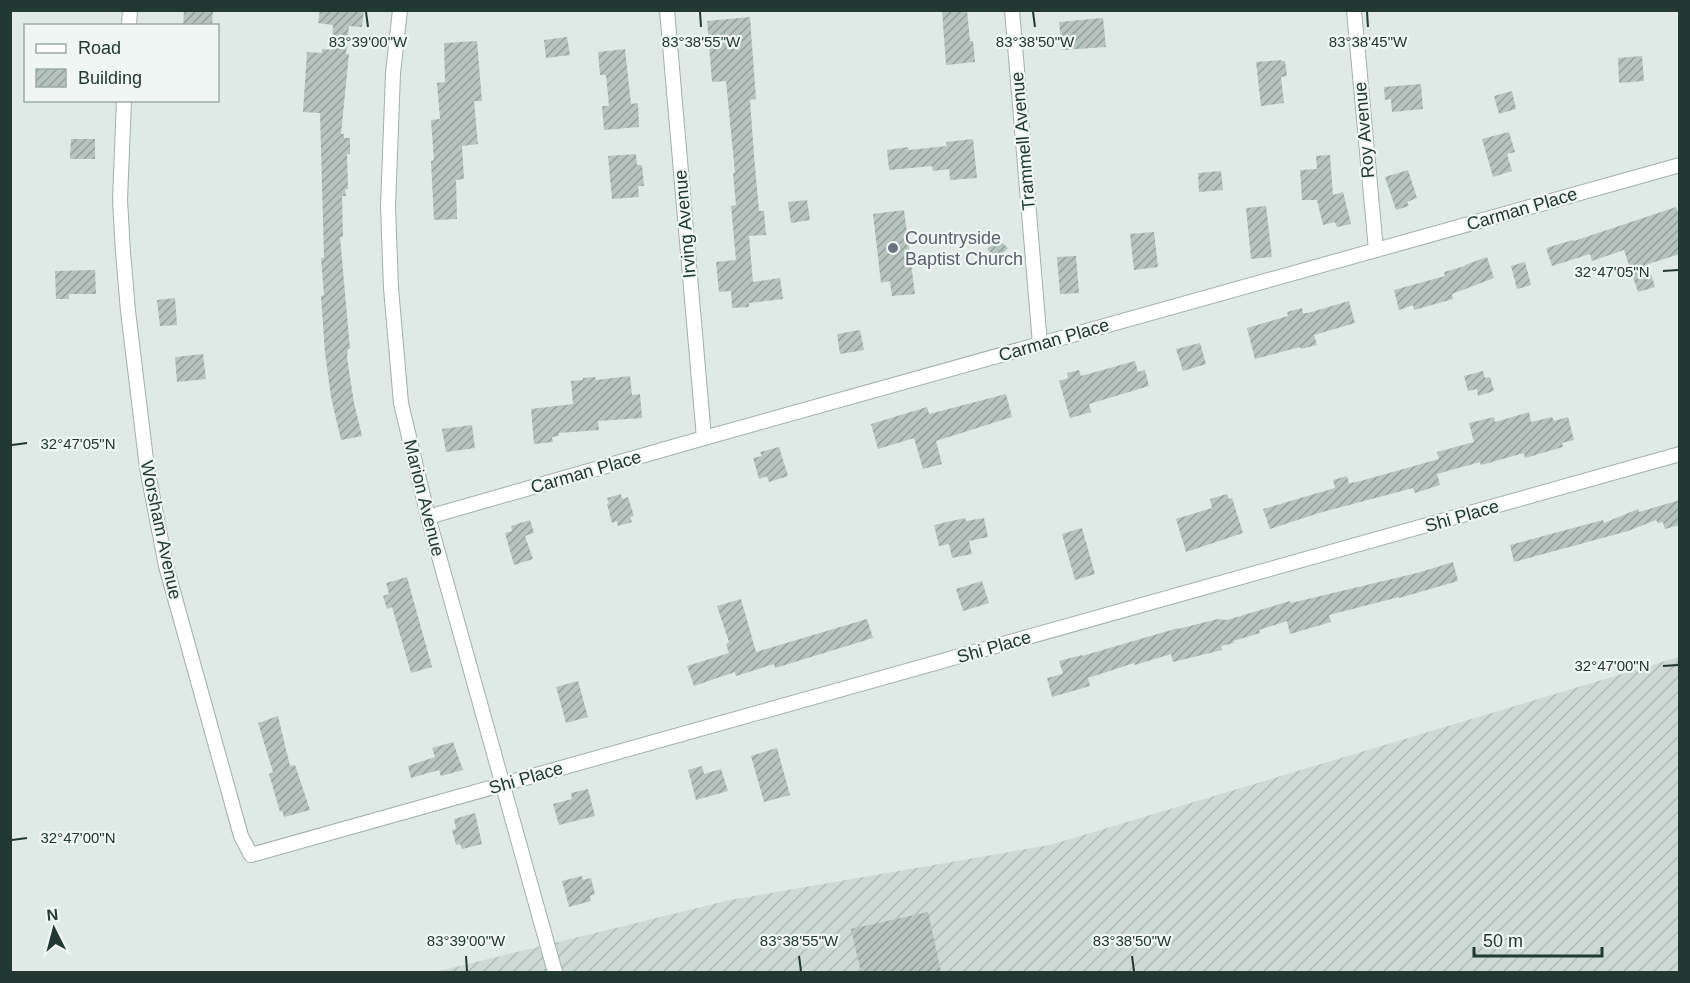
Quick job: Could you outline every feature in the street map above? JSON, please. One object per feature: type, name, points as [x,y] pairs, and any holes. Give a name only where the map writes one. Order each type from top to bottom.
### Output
[{"type":"street","name":"Marion Avenue","points":[[400,10],[392,84],[388,207],[391,288],[401,403],[428,517],[555,972]]},
{"type":"street","name":"Irving Avenue","points":[[667,10],[700,413],[704,438]]},
{"type":"street","name":"Trammell Avenue","points":[[1012,10],[1040,344]]},
{"type":"street","name":"Roy Avenue","points":[[1354,10],[1376,250]]},
{"type":"street","name":"Worsham Avenue","points":[[124,102],[120,200],[127,299],[147,468],[166,566],[241,836],[251,855],[308,839]]},
{"type":"street","name":"Carman Place","points":[[428,517],[1680,165]]},
{"type":"street","name":"Shi Place","points":[[308,839],[1680,454]]},
{"type":"shaded area","points":[[1679,657],[1679,972],[435,972],[730,900],[1050,845]]},
{"type":"building","points":[[184,10],[213,10],[212,24],[183,24]]},
{"type":"building","points":[[320,10],[364,10],[362,27],[349,26],[346,54],[349,54],[341,134],[344,134],[344,138],[350,138],[350,154],[347,154],[348,189],[345,189],[346,196],[342,196],[343,237],[340,237],[350,349],[348,349],[347,357],[362,436],[341,440],[331,397],[321,296],[324,295],[321,258],[324,258],[320,113],[303,112],[307,52],[322,53],[322,49],[332,50],[333,25],[318,23]]},
{"type":"building","points":[[942,10],[967,10],[975,62],[946,65]]},
{"type":"building","points":[[750,17],[756,99],[750,100],[754,155],[759,211],[764,211],[766,235],[749,236],[753,282],[780,278],[783,299],[749,303],[749,307],[732,308],[731,291],[719,292],[716,262],[736,260],[731,206],[736,205],[733,173],[735,173],[726,81],[712,82],[707,21]]},
{"type":"building","points":[[1103,18],[1106,47],[1062,50],[1059,22]]},
{"type":"building","points":[[567,37],[570,55],[546,58],[544,40]]},
{"type":"building","points":[[477,41],[482,101],[474,101],[478,144],[462,146],[464,179],[456,180],[457,219],[434,220],[431,120],[440,119],[437,83],[445,82],[444,43]]},
{"type":"building","points":[[625,49],[631,104],[638,103],[639,127],[604,130],[602,106],[609,106],[606,75],[600,75],[598,52]]},
{"type":"building","points":[[1642,56],[1644,81],[1619,83],[1618,58]]},
{"type":"building","points":[[1285,61],[1287,76],[1281,77],[1284,103],[1261,106],[1256,62]]},
{"type":"building","points":[[1421,84],[1423,109],[1392,112],[1391,99],[1385,100],[1384,87]]},
{"type":"building","points":[[1512,91],[1516,109],[1499,114],[1494,96]]},
{"type":"building","points":[[1509,132],[1515,152],[1507,154],[1512,171],[1493,177],[1482,139]]},
{"type":"building","points":[[71,139],[95,139],[95,159],[70,159]]},
{"type":"building","points":[[973,139],[977,178],[950,180],[949,169],[933,171],[932,166],[889,170],[887,150],[947,146],[946,142]]},
{"type":"building","points":[[636,154],[637,165],[642,165],[644,186],[638,186],[639,197],[612,199],[608,156]]},
{"type":"building","points":[[1330,155],[1333,195],[1343,192],[1351,224],[1337,227],[1335,222],[1323,225],[1317,200],[1302,200],[1300,170],[1317,169],[1316,156]]},
{"type":"building","points":[[1408,170],[1417,198],[1407,202],[1409,206],[1396,210],[1385,177]]},
{"type":"building","points":[[1221,171],[1223,190],[1199,192],[1198,173]]},
{"type":"building","points":[[807,200],[810,220],[791,223],[788,202]]},
{"type":"building","points":[[1266,206],[1272,257],[1251,259],[1246,208]]},
{"type":"building","points":[[1676,207],[1680,217],[1680,254],[1648,264],[1655,287],[1638,292],[1624,250],[1592,261],[1590,254],[1552,266],[1546,248]]},
{"type":"building","name":"Countryside Baptist Church","points":[[904,210],[915,294],[892,296],[890,281],[881,283],[873,214]]},
{"type":"building","points":[[1154,232],[1158,267],[1134,270],[1130,234]]},
{"type":"building","points":[[997,238],[1008,248],[998,259],[987,249]]},
{"type":"building","points":[[1076,256],[1079,293],[1060,294],[1057,257]]},
{"type":"building","points":[[1487,257],[1494,278],[1452,294],[1453,299],[1414,310],[1413,305],[1399,310],[1394,290],[1445,276],[1444,272]]},
{"type":"building","points":[[1525,262],[1531,285],[1517,289],[1511,266]]},
{"type":"building","points":[[95,270],[96,294],[69,294],[69,299],[56,299],[55,271]]},
{"type":"building","points":[[175,298],[177,325],[160,326],[157,300]]},
{"type":"building","points":[[1349,301],[1355,323],[1314,335],[1317,345],[1255,359],[1247,328],[1288,316],[1287,312],[1302,308],[1303,313],[1308,313]]},
{"type":"building","points":[[860,330],[864,350],[840,354],[837,334]]},
{"type":"building","points":[[1200,343],[1206,364],[1183,371],[1176,349]]},
{"type":"building","points":[[203,354],[206,379],[177,382],[175,357]]},
{"type":"building","points":[[1135,361],[1138,372],[1145,370],[1149,386],[1089,404],[1091,412],[1070,418],[1059,381],[1068,378],[1067,373],[1079,370],[1081,376]]},
{"type":"building","points":[[1483,371],[1485,378],[1490,377],[1494,391],[1478,396],[1477,389],[1468,391],[1464,376]]},
{"type":"building","points":[[630,376],[632,395],[640,394],[642,418],[598,421],[599,430],[559,433],[559,436],[552,437],[553,442],[534,444],[531,409],[573,404],[571,381],[583,380],[583,378],[595,377],[596,380]]},
{"type":"building","points":[[1006,394],[1012,417],[936,441],[942,464],[923,469],[914,438],[878,449],[871,424],[927,407],[929,414]]},
{"type":"building","points":[[1529,412],[1531,422],[1552,417],[1554,421],[1568,417],[1574,440],[1562,443],[1563,447],[1525,458],[1524,453],[1437,474],[1440,485],[1415,493],[1413,488],[1319,513],[1270,529],[1263,509],[1335,488],[1333,480],[1347,476],[1349,483],[1357,482],[1439,459],[1437,452],[1474,442],[1469,423],[1494,417],[1495,422]]},
{"type":"building","points":[[472,425],[475,448],[446,452],[442,429]]},
{"type":"building","points":[[779,447],[788,476],[769,482],[767,476],[759,479],[753,458],[762,456],[760,452]]},
{"type":"building","points":[[621,494],[622,499],[628,497],[634,516],[630,517],[632,522],[618,526],[617,521],[612,523],[607,498]]},
{"type":"building","points":[[1227,494],[1229,499],[1232,498],[1243,533],[1186,552],[1176,519],[1212,508],[1210,499]]},
{"type":"building","points":[[1680,500],[1680,525],[1665,529],[1663,522],[1658,523],[1656,520],[1628,531],[1514,562],[1510,545],[1603,520],[1604,523],[1638,509],[1639,512]]},
{"type":"building","points":[[965,518],[966,521],[984,518],[988,537],[969,541],[972,554],[952,558],[949,544],[939,546],[934,525]]},
{"type":"building","points":[[530,520],[534,533],[525,536],[533,559],[514,565],[505,533],[512,531],[511,526]]},
{"type":"building","points":[[1082,528],[1095,574],[1075,580],[1062,534]]},
{"type":"building","points":[[1453,562],[1458,581],[1329,615],[1331,622],[1290,634],[1287,621],[1221,646],[1222,650],[1173,662],[1171,654],[1135,665],[1134,663],[1088,678],[1090,686],[1052,697],[1047,678],[1063,674],[1059,661],[1178,628],[1218,619],[1227,620],[1290,601],[1291,603],[1417,573]]},
{"type":"building","points":[[407,577],[432,667],[411,673],[392,607],[387,609],[383,596],[389,594],[386,583]]},
{"type":"building","points":[[982,581],[989,603],[963,611],[956,589]]},
{"type":"building","points":[[741,599],[756,652],[867,619],[873,638],[775,668],[774,664],[736,676],[735,672],[694,686],[687,666],[729,653],[726,644],[729,642],[717,606]]},
{"type":"building","points":[[578,681],[588,717],[566,723],[556,687]]},
{"type":"building","points":[[278,716],[290,766],[295,765],[310,810],[284,817],[282,811],[280,812],[269,774],[273,772],[258,723]]},
{"type":"building","points":[[453,742],[463,770],[441,776],[439,770],[411,778],[408,766],[435,757],[432,748]]},
{"type":"building","points":[[777,748],[790,795],[764,802],[751,756]]},
{"type":"building","points":[[702,766],[704,774],[721,769],[728,791],[696,800],[688,770]]},
{"type":"building","points":[[588,789],[595,816],[559,825],[553,804],[572,799],[571,793]]},
{"type":"building","points":[[475,813],[482,844],[462,849],[460,844],[456,845],[452,830],[456,829],[454,819]]},
{"type":"building","points":[[582,876],[583,880],[591,878],[595,894],[590,896],[591,901],[569,907],[562,881]]},
{"type":"building","points":[[928,912],[941,972],[861,972],[851,929]]},
{"type":"place","name":"Countryside Baptist Church","points":[[893,248]]}]
